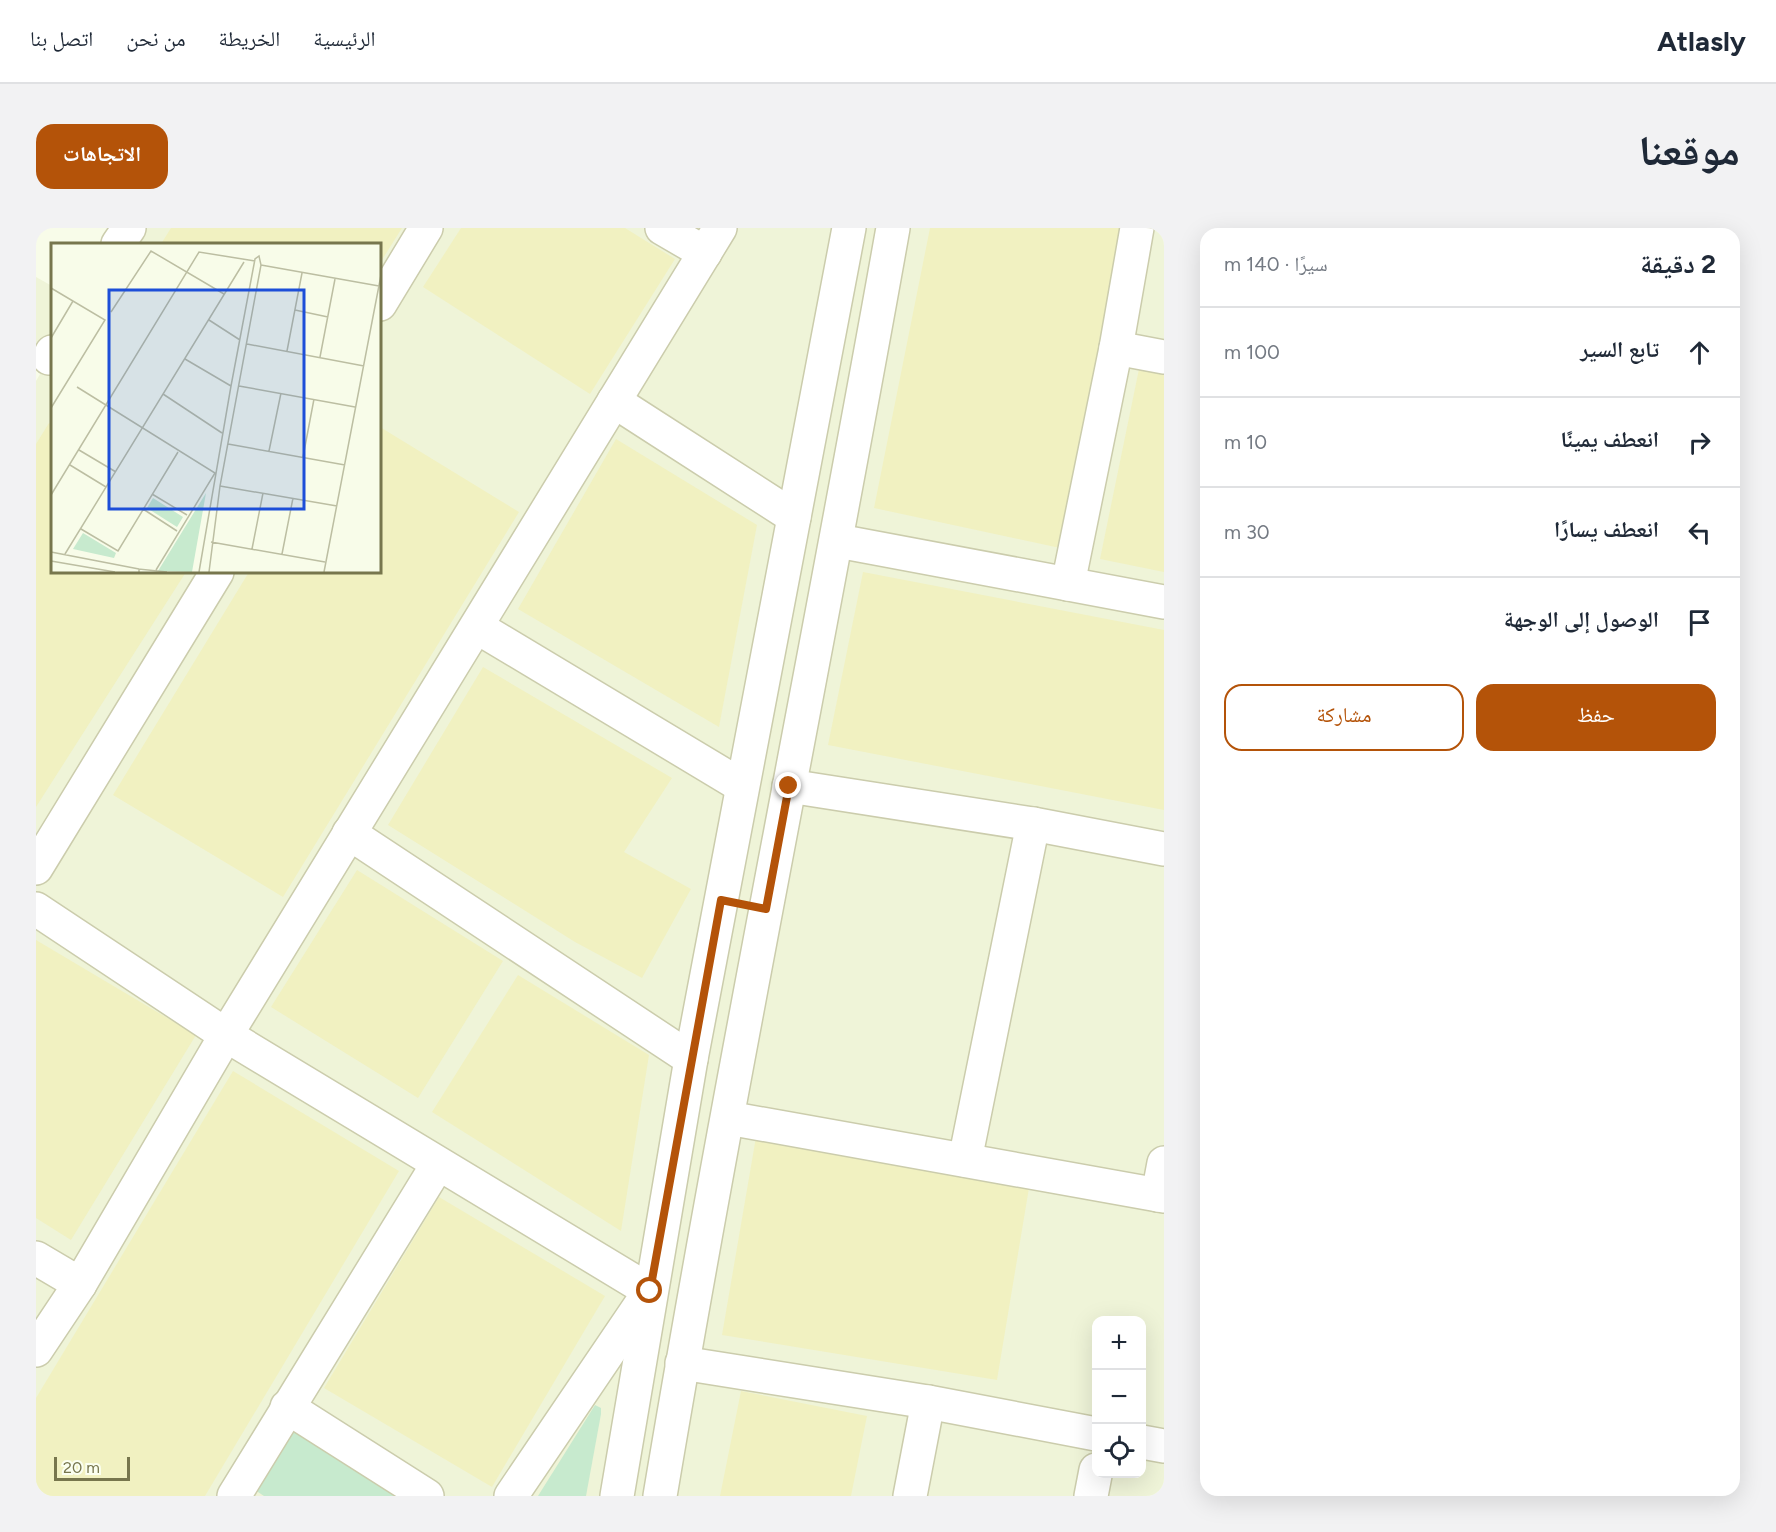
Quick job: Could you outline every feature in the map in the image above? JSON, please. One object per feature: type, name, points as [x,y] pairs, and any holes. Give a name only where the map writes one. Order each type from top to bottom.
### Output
[{"type":"street","points":[[119,243],[129,228]]},
{"type":"street","points":[[381,302],[426,228]]},
{"type":"street","points":[[36,1350],[80,1284],[226,1035],[712,241],[662,228]]},
{"type":"street","points":[[616,1496],[691,1059],[849,228]]},
{"type":"street","points":[[660,1496],[682,1364],[789,786],[837,541],[893,228]]},
{"type":"street","points":[[1068,584],[1116,348],[1137,228]]},
{"type":"street","points":[[1116,348],[1164,357]]},
{"type":"street","points":[[614,401],[794,517]]},
{"type":"street","points":[[837,541],[1164,602]]},
{"type":"street","points":[[36,868],[216,573]]},
{"type":"street","points":[[477,627],[742,786]]},
{"type":"street","points":[[789,786],[1033,824],[1164,849]]},
{"type":"street","points":[[966,1160],[1033,824]]},
{"type":"street","points":[[349,833],[691,1059]]},
{"type":"street","points":[[721,900],[766,909]]},
{"type":"street","points":[[36,909],[226,1035],[650,1291]]},
{"type":"street","points":[[728,1118],[1161,1195],[1164,1163]]},
{"type":"street","points":[[234,1496],[286,1407],[438,1164]]},
{"type":"street","points":[[36,1258],[80,1284]]},
{"type":"street","points":[[512,1496],[650,1291]]},
{"type":"street","points":[[682,1364],[928,1402],[1092,1433]]},
{"type":"street","points":[[910,1496],[928,1402]]},
{"type":"street","points":[[286,1407],[427,1496]]},
{"type":"street","points":[[1146,1443],[1164,1446]]},
{"type":"street","points":[[1091,1496],[1094,1478]]},
{"type":"shaded area","points":[[136,228],[1164,228],[1164,1496],[36,1496],[36,381],[51,356],[51,573],[381,573],[381,243],[125,243]]},
{"type":"shaded area","points":[[36,277],[51,285],[51,346],[36,368]]},
{"type":"shaded area","points":[[595,1405],[601,1408],[601,1414],[586,1496],[538,1496]]},
{"type":"shaded area","points":[[293,1430],[397,1496],[264,1496],[255,1490]]},
{"type":"building","points":[[171,228],[402,228],[381,261],[381,243],[162,243]]},
{"type":"building","points":[[461,228],[625,228],[675,259],[590,394],[423,287]]},
{"type":"building","points":[[930,228],[1122,228],[1060,548],[874,508]]},
{"type":"building","points":[[1139,369],[1164,374],[1164,572],[1100,559]]},
{"type":"building","points":[[49,423],[51,424],[51,573],[185,573],[36,807],[36,444]]},
{"type":"building","points":[[381,428],[519,512],[283,897],[113,795],[248,573],[381,573]]},
{"type":"building","points":[[616,439],[757,525],[719,727],[518,609]]},
{"type":"building","points":[[863,572],[1164,630],[1164,810],[828,745]]},
{"type":"building","points":[[483,667],[672,778],[624,852],[691,889],[642,978],[575,942],[388,825]]},
{"type":"building","points":[[357,870],[503,961],[418,1098],[271,1007]]},
{"type":"building","points":[[36,940],[196,1035],[71,1240],[36,1218]]},
{"type":"building","points":[[518,975],[649,1055],[621,1231],[432,1112]]},
{"type":"building","points":[[233,1071],[399,1171],[205,1496],[36,1496],[36,1398]]},
{"type":"building","points":[[756,1137],[1030,1182],[997,1380],[722,1335]]},
{"type":"building","points":[[439,1197],[605,1296],[492,1487],[324,1388]]},
{"type":"building","points":[[741,1391],[867,1416],[851,1496],[720,1496]]},
{"type":"route","points":[[650,1291],[721,900],[766,909],[789,786]]}]
